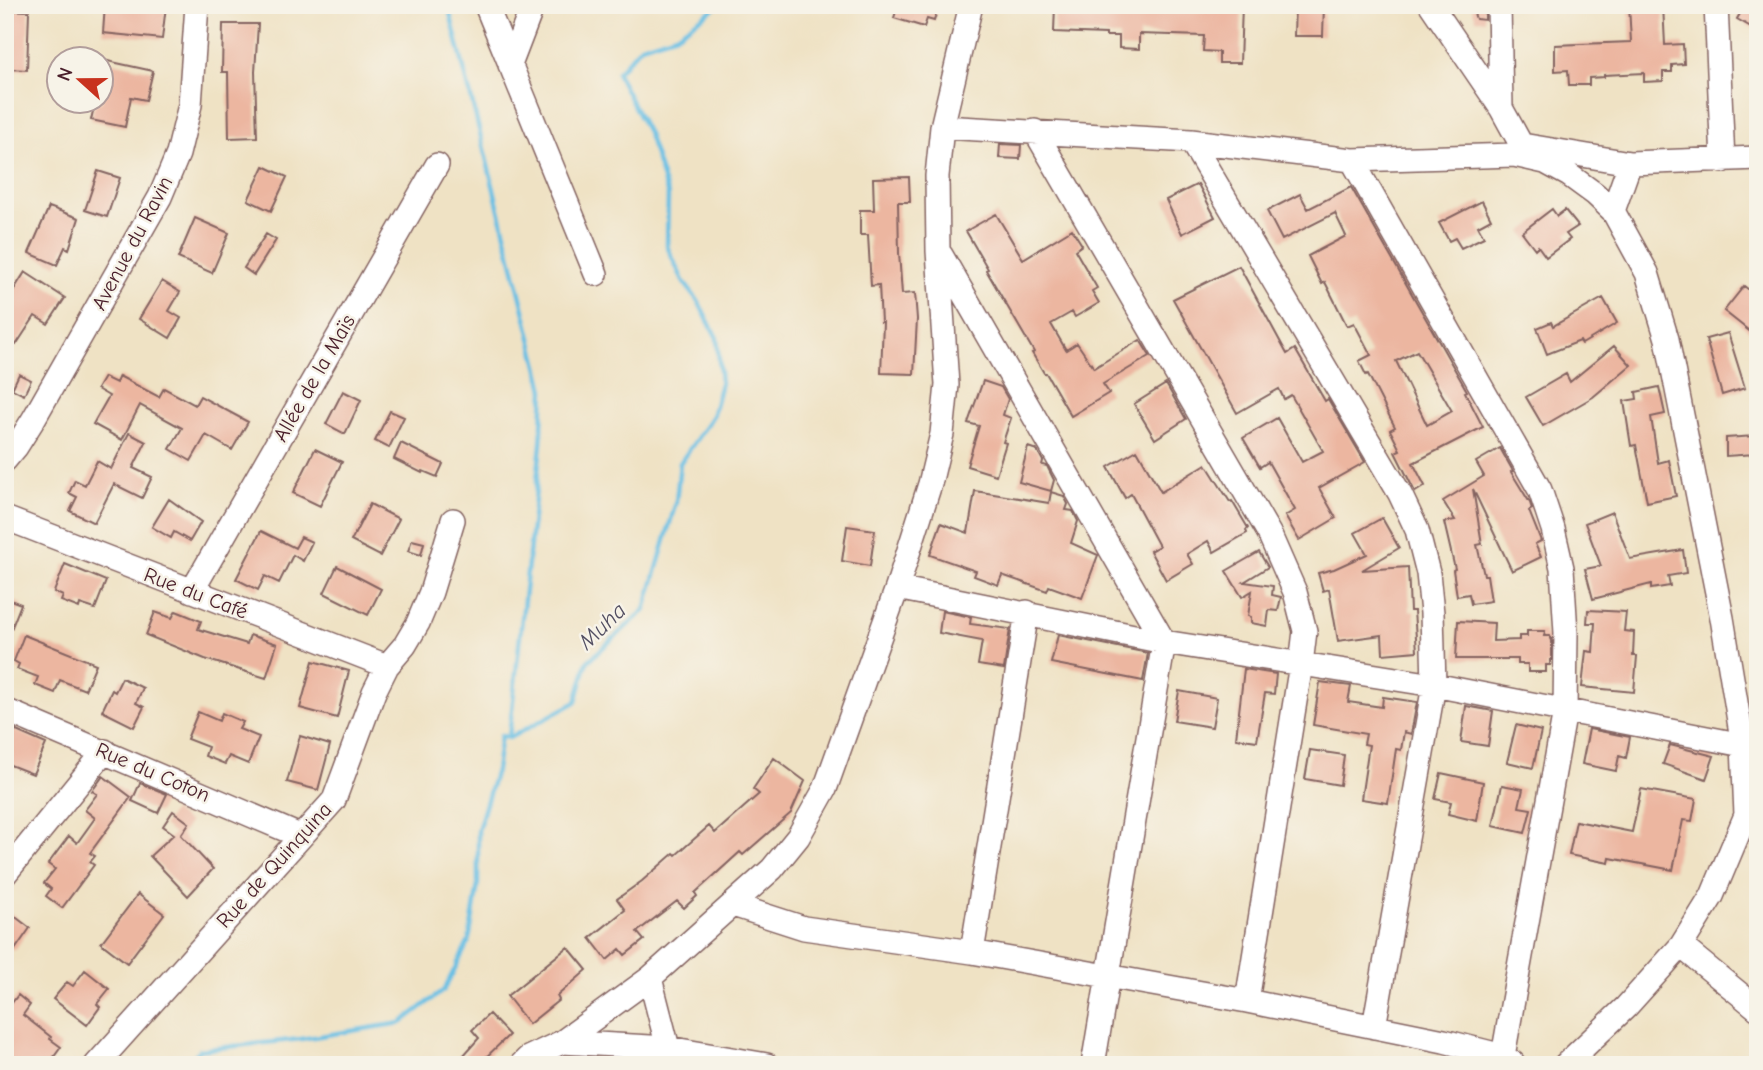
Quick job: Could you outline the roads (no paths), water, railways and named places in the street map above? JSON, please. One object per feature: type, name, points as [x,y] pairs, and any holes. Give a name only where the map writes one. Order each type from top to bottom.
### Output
[{"type":"street","name":"Avenue du Ravin","points":[[5,460],[27,429],[160,197],[178,154],[190,105],[197,5]]},
{"type":"street","points":[[486,5],[596,274]]},
{"type":"street","points":[[510,65],[533,5]]},
{"type":"street","points":[[521,1065],[528,1058],[562,1042],[650,978],[733,905],[772,869],[798,837],[825,789],[897,588],[930,484],[942,434],[947,385],[936,176],[942,127],[971,5]]},
{"type":"street","points":[[1431,5],[1501,108],[1525,151],[1595,194],[1612,211],[1647,273],[1667,339],[1722,618],[1752,816],[1712,895],[1681,946],[1626,1007],[1565,1065]]},
{"type":"street","points":[[1499,5],[1501,108]]},
{"type":"street","points":[[1716,5],[1723,161]]},
{"type":"street","points":[[942,127],[1191,141],[1352,160],[1514,155],[1525,151],[1619,161],[1723,161],[1758,158]]},
{"type":"street","points":[[1035,131],[1269,533],[1295,592],[1305,631],[1247,1001]]},
{"type":"street","points":[[1191,141],[1400,494],[1417,530],[1428,573],[1434,685],[1374,1027]]},
{"type":"street","points":[[733,905],[804,928],[972,952],[1247,1001],[1444,1041],[1509,1060],[1565,711],[1566,633],[1562,568],[1540,490],[1352,160]]},
{"type":"street","points":[[1595,194],[1619,161]]},
{"type":"street","points":[[1612,211],[1619,161]]},
{"type":"street","name":"Allée de la Maïs","points":[[192,591],[436,165]]},
{"type":"street","points":[[938,251],[1164,642],[1093,1065]]},
{"type":"street","name":"Rue du Café","points":[[5,518],[387,666]]},
{"type":"street","name":"Rue de Quinquina","points":[[96,1065],[334,800],[374,692],[387,666],[405,645],[418,623],[431,592],[453,520]]},
{"type":"street","points":[[897,588],[1027,612],[1164,642],[1434,685],[1742,746]]},
{"type":"street","points":[[972,952],[1027,612]]},
{"type":"street","name":"Rue du Coton","points":[[5,710],[300,836]]},
{"type":"street","points":[[5,874],[106,751]]},
{"type":"street","points":[[1681,946],[1758,1009]]},
{"type":"street","points":[[650,978],[668,1048]]},
{"type":"street","points":[[562,1042],[668,1048],[767,1065]]},
{"type":"waterway","points":[[448,5],[544,390],[541,444],[509,737]]},
{"type":"waterway","name":"Muha","points":[[188,1065],[199,1050],[301,1039],[401,1023],[444,990],[469,941],[478,884],[478,830],[496,770],[501,735],[509,738],[576,702],[587,662],[645,610],[676,502],[680,463],[712,417],[721,383],[717,338],[698,301],[683,281],[667,246],[668,195],[648,134],[617,73],[641,46],[676,35],[719,5]]}]
